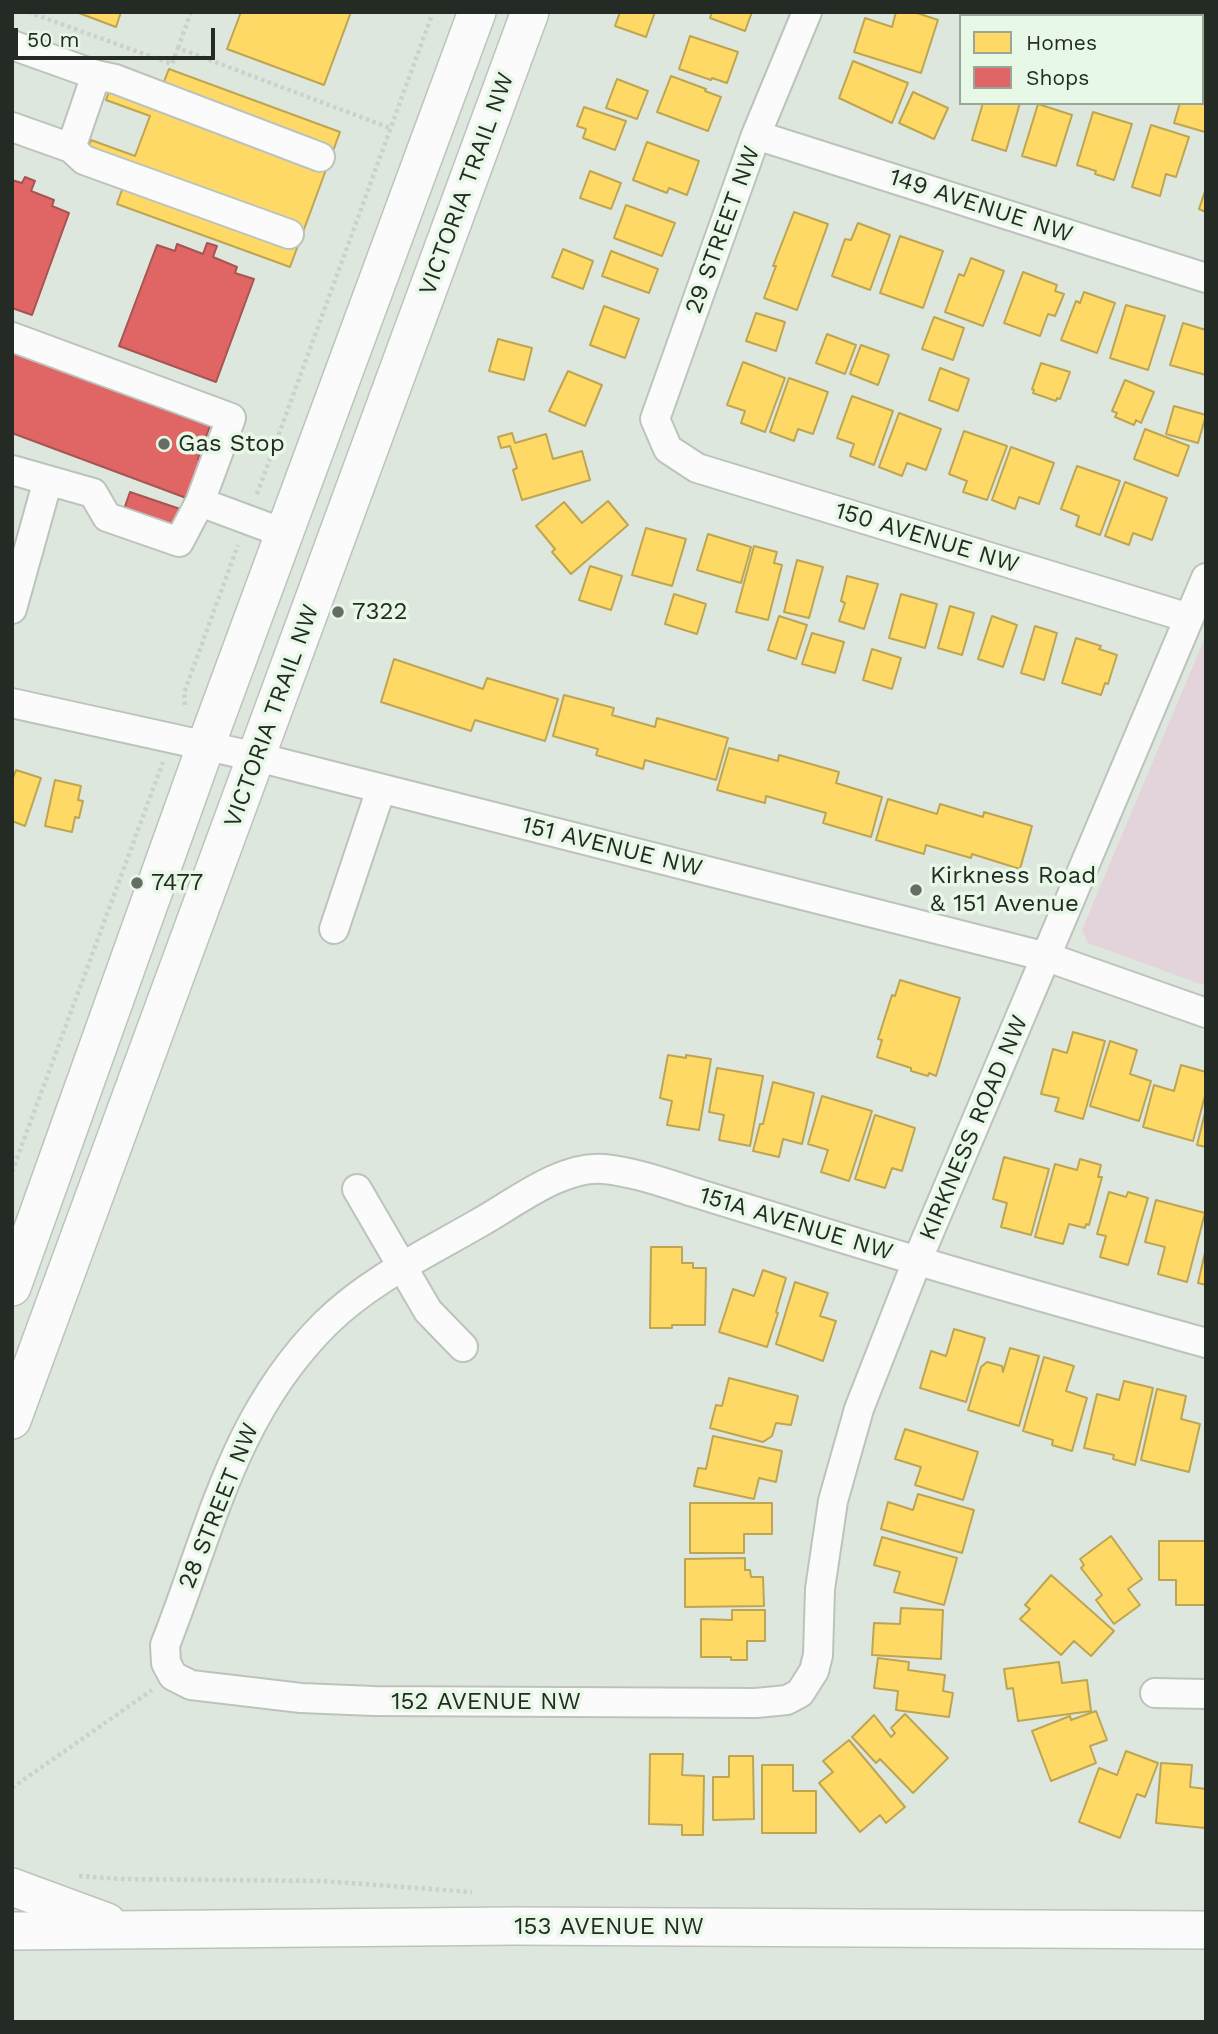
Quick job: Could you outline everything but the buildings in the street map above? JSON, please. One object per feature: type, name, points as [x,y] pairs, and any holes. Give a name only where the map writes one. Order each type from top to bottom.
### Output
[{"type":"main road","name":"VICTORIA TRAIL NW","points":[[12,1287],[190,741],[286,534],[477,12]]},
{"type":"main road","name":"VICTORIA TRAIL NW","points":[[12,1420],[530,12]]},
{"type":"main road","points":[[12,1887],[131,1931]]},
{"type":"main road","name":"153 AVENUE NW","points":[[12,1931],[515,1926],[1206,1930]]},
{"type":"street","name":"29 STREET NW","points":[[668,449],[655,419],[756,135],[807,12]]},
{"type":"street","points":[[12,45],[96,75],[115,79],[320,156]]},
{"type":"street","points":[[71,148],[96,75]]},
{"type":"street","points":[[12,127],[71,148],[84,160],[289,234]]},
{"type":"street","name":"149 AVENUE NW","points":[[756,135],[1206,278]]},
{"type":"street","points":[[12,337],[231,418],[200,502],[179,542],[107,517],[93,493],[12,470]]},
{"type":"street","name":"150 AVENUE NW","points":[[668,449],[697,468],[1189,618]]},
{"type":"street","points":[[12,609],[48,480]]},
{"type":"street","points":[[200,502],[286,534]]},
{"type":"street","name":"KIRKNESS ROAD NW","points":[[800,1693],[814,1671],[818,1655],[820,1589],[833,1500],[859,1409],[917,1261],[1206,578]]},
{"type":"street","name":"151 AVENUE NW","points":[[12,703],[257,757],[1047,957],[1206,1013]]},
{"type":"street","points":[[334,929],[381,789]]},
{"type":"street","name":"151A AVENUE NW","points":[[587,1169],[605,1169],[655,1180],[917,1261],[1206,1343]]},
{"type":"street","name":"28 STREET NW","points":[[173,1676],[166,1663],[165,1646],[218,1497],[236,1452],[257,1412],[280,1378],[326,1323],[401,1268],[569,1172],[587,1169]]},
{"type":"street","points":[[357,1189],[428,1311],[463,1347]]},
{"type":"street","name":"152 AVENUE NW","points":[[173,1676],[191,1685],[211,1689],[301,1698],[374,1701],[755,1703],[787,1700],[800,1693]]},
{"type":"street","points":[[1155,1693],[1206,1694]]},
{"type":"path","points":[[28,12],[172,64],[191,12]]},
{"type":"path","points":[[12,1172],[153,783],[190,741],[184,693],[433,12]]},
{"type":"path","points":[[178,48],[390,128]]},
{"type":"path","points":[[12,1788],[173,1676]]},
{"type":"path","points":[[72,1875],[119,1879],[320,1881],[476,1893]]},
{"type":"shaded area","points":[[1206,635],[1206,986],[1088,943],[1082,930]]},
{"type":"place","name":"Gas Stop","points":[[164,444]]},
{"type":"place","name":"7322","points":[[338,612]]},
{"type":"place","name":"7477","points":[[137,883]]},
{"type":"place","name":"Kirkness Road & 151 Avenue","points":[[916,890]]}]
